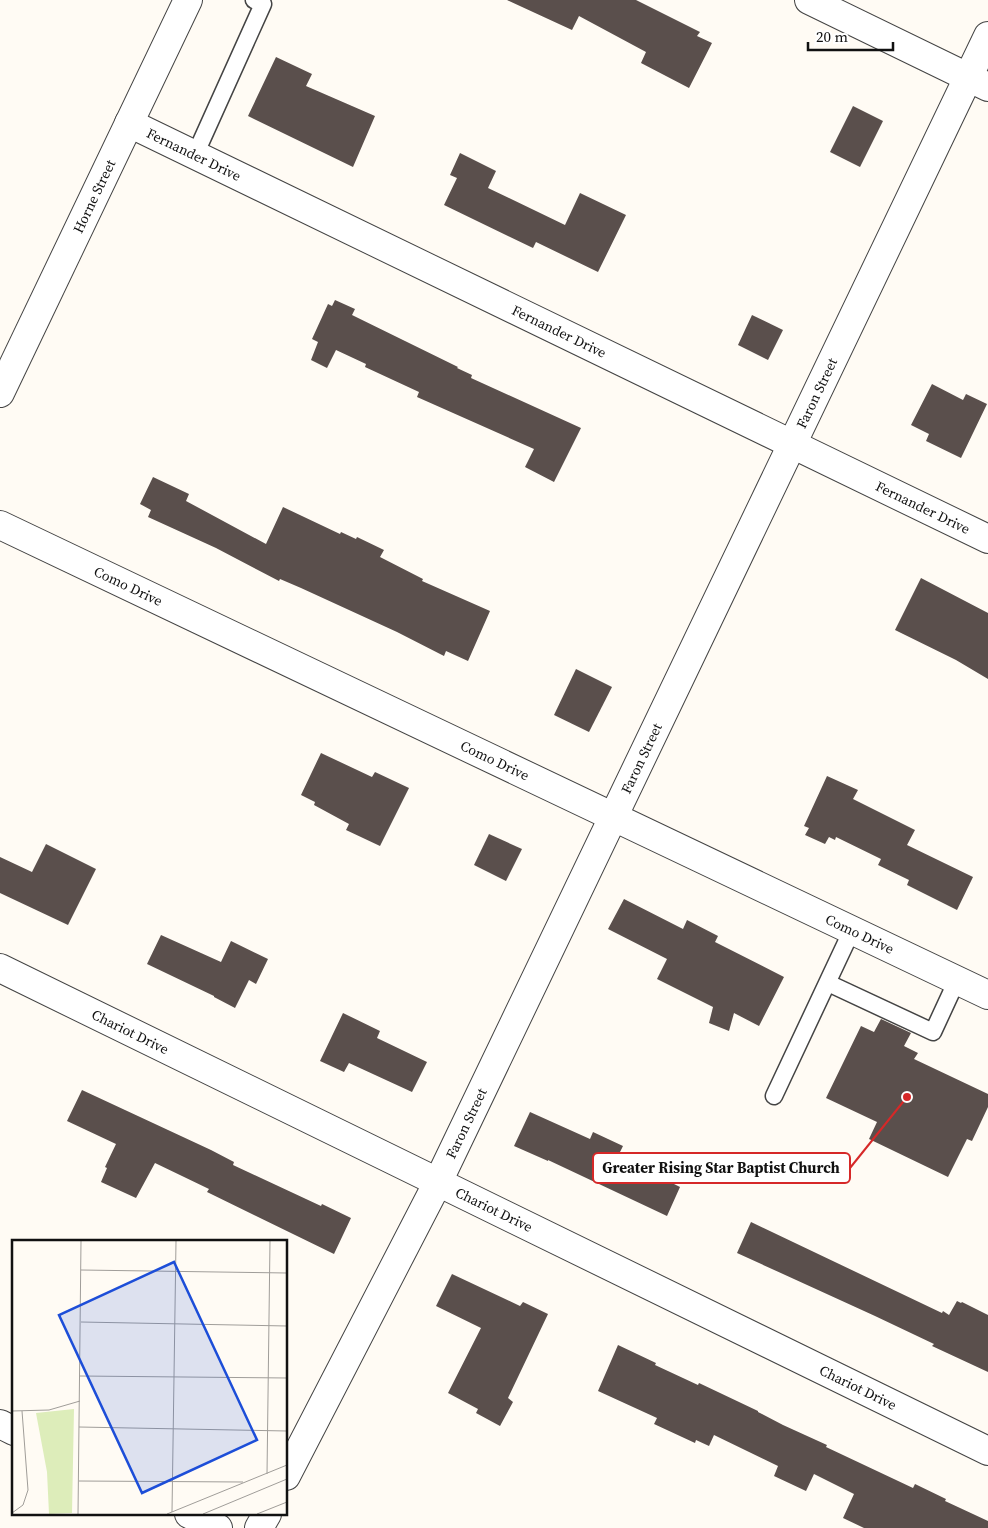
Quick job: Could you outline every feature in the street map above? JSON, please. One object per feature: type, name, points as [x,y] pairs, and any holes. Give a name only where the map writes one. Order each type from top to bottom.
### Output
[{"type":"street","name":"Horne Street","points":[[3,379],[188,0]]},
{"type":"street","points":[[809,0],[978,82]]},
{"type":"street","name":"Faron Street","points":[[288,1472],[438,1182],[792,444],[978,82],[988,36]]},
{"type":"street","name":"Fernander Drive","points":[[129,123],[988,539]]},
{"type":"street","name":"Como Drive","points":[[0,525],[988,995]]},
{"type":"street","name":"Chariot Drive","points":[[0,968],[988,1451]]},
{"type":"street","points":[[0,1424],[12,1430]]},
{"type":"street","points":[[193,1516],[218,1528]]},
{"type":"street","points":[[260,1528],[265,1516]]},
{"type":"lane","points":[[195,155],[263,4],[254,0]]},
{"type":"lane","points":[[774,1096],[852,930]]},
{"type":"lane","points":[[828,983],[933,1032],[957,980]]},
{"type":"building","points":[[507,0],[636,0],[700,32],[697,36],[712,43],[689,88],[641,63],[646,52],[579,16],[572,30]]},
{"type":"building","points":[[276,57],[312,74],[306,86],[375,116],[353,167],[248,116]]},
{"type":"building","points":[[853,106],[883,121],[860,167],[830,152]]},
{"type":"building","points":[[460,153],[496,171],[488,188],[565,225],[580,193],[626,215],[598,272],[536,242],[533,248],[444,205],[457,178],[450,175]]},
{"type":"building","points":[[335,300],[355,309],[352,315],[458,367],[472,375],[471,378],[581,428],[554,482],[525,467],[534,449],[417,397],[419,392],[365,367],[366,364],[336,350],[327,368],[311,360],[318,342],[312,339],[328,304],[332,306]]},
{"type":"building","points":[[752,315],[783,330],[768,360],[738,345]]},
{"type":"building","points":[[932,384],[963,400],[966,394],[987,404],[961,458],[926,441],[929,434],[911,425]]},
{"type":"building","points":[[153,477],[189,494],[186,501],[266,544],[283,507],[340,534],[341,532],[356,539],[357,537],[384,550],[380,557],[423,579],[422,581],[490,611],[468,661],[446,651],[444,656],[301,588],[280,579],[279,581],[216,548],[148,517],[151,510],[140,504]]},
{"type":"building","points":[[921,578],[988,613],[988,679],[956,660],[895,630]]},
{"type":"building","points":[[576,669],[612,687],[589,732],[554,715]]},
{"type":"building","points":[[321,753],[372,777],[375,772],[409,788],[380,846],[346,830],[349,824],[314,805],[315,802],[301,795]]},
{"type":"building","points":[[827,776],[858,790],[853,799],[915,830],[907,845],[973,877],[957,910],[907,885],[909,880],[878,865],[881,859],[836,837],[835,840],[829,837],[825,844],[805,835],[809,828],[804,826]]},
{"type":"building","points":[[489,834],[522,849],[506,881],[474,865]]},
{"type":"building","points":[[46,844],[96,869],[68,925],[0,893],[0,857],[32,872]]},
{"type":"building","points":[[624,899],[683,929],[687,920],[718,936],[715,942],[784,977],[759,1026],[734,1013],[729,1031],[709,1023],[713,1007],[657,979],[667,959],[608,929]]},
{"type":"building","points":[[161,935],[221,962],[231,941],[268,959],[256,984],[249,980],[235,1008],[147,964]]},
{"type":"building","points":[[343,1013],[380,1031],[377,1038],[427,1062],[412,1092],[349,1063],[344,1072],[320,1061]]},
{"type":"building","points":[[881,1019],[911,1033],[904,1046],[918,1053],[914,1059],[988,1094],[988,1107],[972,1141],[967,1139],[948,1177],[869,1139],[877,1122],[826,1098],[861,1026],[874,1032]]},
{"type":"building","points":[[82,1090],[211,1150],[234,1162],[233,1165],[351,1218],[334,1254],[207,1192],[209,1189],[155,1163],[136,1198],[101,1182],[107,1168],[105,1167],[116,1144],[67,1121]]},
{"type":"building","points":[[530,1112],[590,1139],[593,1132],[623,1146],[618,1156],[680,1187],[667,1216],[514,1146]]},
{"type":"building","points":[[751,1222],[942,1313],[943,1311],[949,1315],[957,1301],[988,1315],[988,1372],[932,1346],[934,1344],[875,1316],[737,1253]]},
{"type":"building","points":[[452,1274],[520,1306],[523,1302],[548,1314],[508,1398],[513,1402],[500,1426],[476,1413],[478,1409],[448,1393],[481,1328],[436,1306]]},
{"type":"building","points":[[618,1345],[656,1363],[655,1365],[698,1385],[699,1383],[758,1411],[783,1425],[827,1445],[826,1447],[913,1488],[915,1484],[946,1499],[945,1501],[988,1521],[988,1528],[864,1528],[843,1518],[854,1494],[814,1474],[806,1491],[774,1476],[778,1466],[714,1435],[709,1446],[696,1440],[695,1443],[654,1424],[657,1418],[598,1391]]},
{"type":"place","name":"Greater Rising Star Baptist Church","points":[[907,1097]]}]
